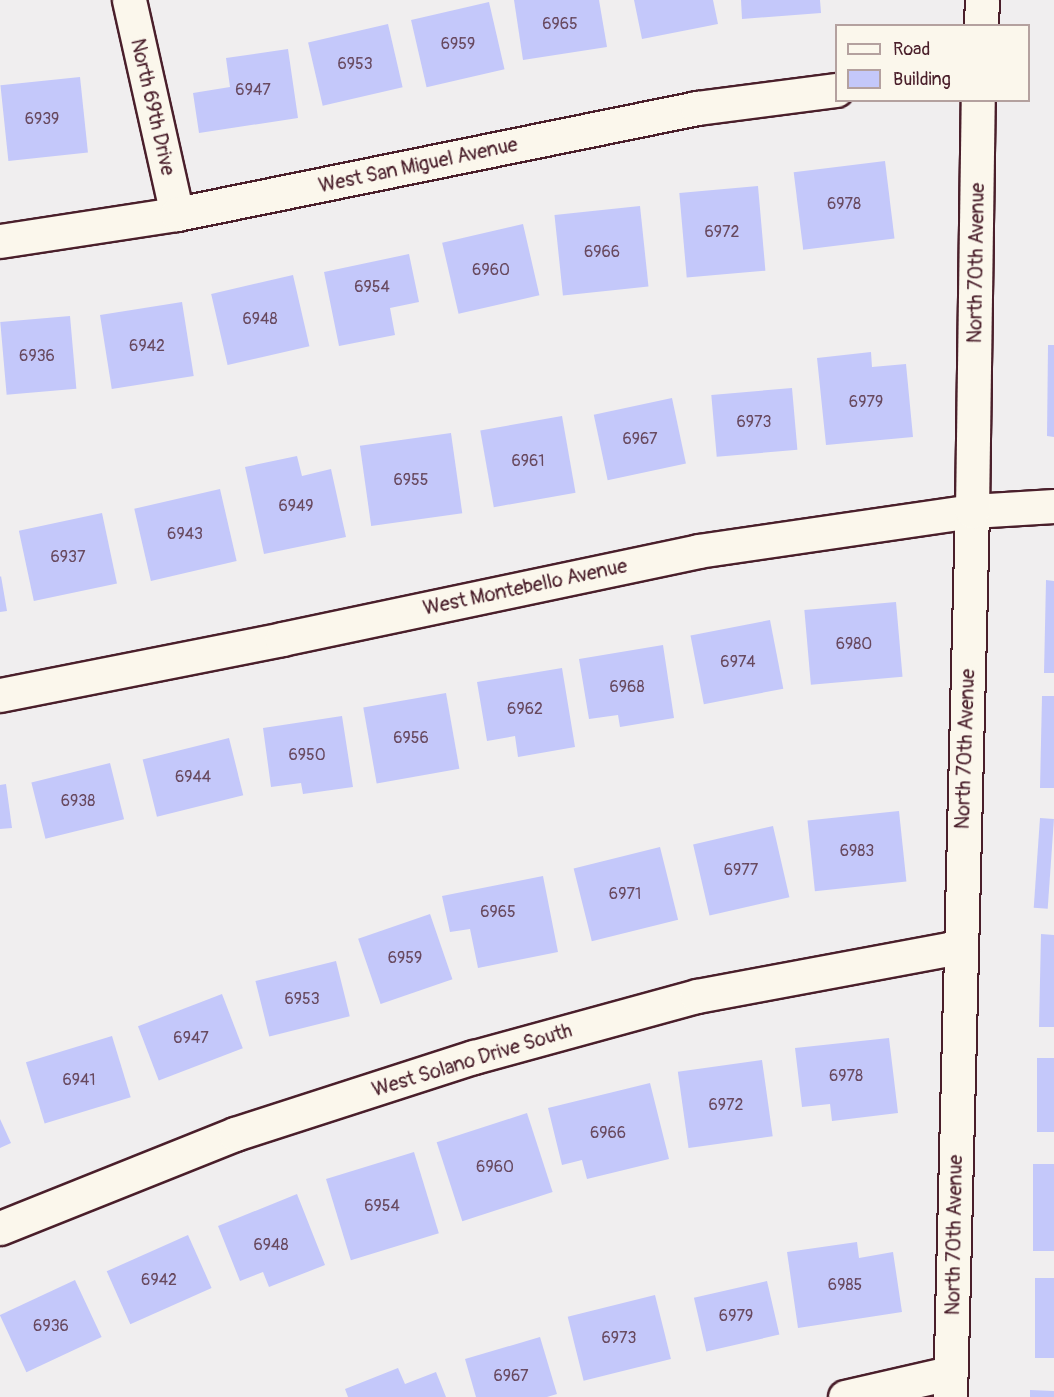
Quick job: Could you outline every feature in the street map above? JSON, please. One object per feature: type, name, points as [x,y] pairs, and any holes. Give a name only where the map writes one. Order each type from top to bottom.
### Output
[{"type":"street","name":"North 69th Drive","points":[[129,0],[177,214]]},
{"type":"street","points":[[981,24],[982,0]]},
{"type":"street","name":"West San Miguel Avenue","points":[[0,241],[177,214],[697,108],[835,90]]},
{"type":"street","name":"North 70th Avenue","points":[[950,1385],[972,511],[978,102]]},
{"type":"street","name":"West Montebello Avenue","points":[[0,695],[282,639],[698,550],[972,511],[1054,506]]},
{"type":"street","name":"West Solano Drive South","points":[[0,1228],[234,1134],[474,1057],[697,996],[960,947]]},
{"type":"street","points":[[845,1397],[950,1385]]},
{"type":"building","points":[[514,0],[599,0],[607,47],[523,60]]},
{"type":"building","points":[[634,0],[713,0],[718,24],[642,39]]},
{"type":"building","points":[[741,0],[820,0],[821,13],[742,19]]},
{"type":"building","points":[[489,2],[505,69],[427,87],[411,20]]},
{"type":"building","points":[[388,24],[403,87],[323,106],[308,42]]},
{"type":"building","points":[[288,49],[298,118],[199,133],[193,93],[230,87],[226,58]]},
{"type":"building","points":[[80,77],[88,153],[8,161],[0,85]]},
{"type":"building","points":[[885,161],[895,238],[803,250],[794,172]]},
{"type":"building","points":[[758,186],[765,271],[687,278],[679,193]]},
{"type":"building","points":[[640,206],[648,287],[563,296],[554,215]]},
{"type":"building","points":[[523,224],[539,295],[459,314],[442,243]]},
{"type":"building","points":[[409,254],[419,302],[390,308],[395,335],[339,346],[324,272]]},
{"type":"building","points":[[293,275],[309,346],[228,365],[211,294]]},
{"type":"building","points":[[182,302],[194,376],[112,389],[100,315]]},
{"type":"building","points":[[70,316],[76,389],[7,395],[0,322]]},
{"type":"building","points":[[1048,345],[1054,345],[1054,437],[1047,436]]},
{"type":"building","points":[[871,352],[872,367],[906,364],[913,437],[826,445],[817,358]]},
{"type":"building","points":[[792,388],[797,450],[717,457],[711,395]]},
{"type":"building","points":[[672,398],[686,464],[608,480],[594,415]]},
{"type":"building","points":[[562,416],[576,493],[494,507],[480,430]]},
{"type":"building","points":[[451,433],[462,513],[371,526],[360,446]]},
{"type":"building","points":[[297,456],[302,476],[331,469],[346,537],[264,554],[245,467]]},
{"type":"building","points":[[220,489],[237,561],[151,581],[134,509]]},
{"type":"building","points":[[102,513],[117,583],[34,601],[19,531]]},
{"type":"building","points":[[0,577],[7,611],[0,612]]},
{"type":"building","points":[[1046,580],[1054,581],[1054,673],[1044,673]]},
{"type":"building","points":[[896,602],[903,677],[811,685],[804,610]]},
{"type":"building","points":[[770,620],[783,689],[704,704],[690,635]]},
{"type":"building","points":[[663,645],[674,718],[620,727],[618,715],[589,719],[579,659]]},
{"type":"building","points":[[562,668],[575,747],[518,757],[515,736],[487,741],[477,682]]},
{"type":"building","points":[[446,693],[459,769],[377,783],[363,708]]},
{"type":"building","points":[[1042,696],[1054,696],[1054,788],[1040,788]]},
{"type":"building","points":[[342,716],[353,787],[303,794],[301,783],[271,787],[263,728]]},
{"type":"building","points":[[229,738],[243,795],[157,817],[143,760]]},
{"type":"building","points":[[110,763],[124,819],[45,839],[31,783]]},
{"type":"building","points":[[6,784],[12,828],[0,829],[0,785]]},
{"type":"building","points":[[899,811],[906,882],[815,891],[808,821]]},
{"type":"building","points":[[1040,818],[1054,819],[1048,909],[1034,908]]},
{"type":"building","points":[[773,826],[789,897],[710,916],[693,844]]},
{"type":"building","points":[[660,847],[678,920],[592,941],[574,869]]},
{"type":"building","points":[[543,876],[558,952],[478,968],[470,929],[450,932],[442,896]]},
{"type":"building","points":[[430,914],[452,979],[381,1004],[358,939]]},
{"type":"building","points":[[1041,934],[1054,935],[1054,1027],[1039,1027]]},
{"type":"building","points":[[336,961],[350,1016],[269,1036],[255,981]]},
{"type":"building","points":[[222,994],[243,1048],[159,1080],[138,1026]]},
{"type":"building","points":[[112,1036],[131,1097],[45,1124],[26,1062]]},
{"type":"building","points":[[889,1038],[898,1113],[832,1121],[830,1104],[802,1107],[795,1048]]},
{"type":"building","points":[[1037,1058],[1054,1058],[1054,1132],[1037,1132]]},
{"type":"building","points":[[762,1060],[773,1136],[689,1148],[678,1072]]},
{"type":"building","points":[[650,1083],[669,1159],[587,1179],[582,1160],[562,1165],[548,1108]]},
{"type":"building","points":[[527,1113],[553,1192],[462,1221],[437,1142]]},
{"type":"building","points":[[0,1119],[11,1143],[0,1148]]},
{"type":"building","points":[[414,1152],[439,1233],[351,1260],[326,1179]]},
{"type":"building","points":[[1033,1164],[1054,1164],[1054,1251],[1033,1251]]},
{"type":"building","points":[[297,1194],[325,1265],[269,1287],[263,1272],[240,1281],[218,1226]]},
{"type":"building","points":[[188,1235],[212,1288],[130,1324],[107,1271]]},
{"type":"building","points":[[857,1242],[859,1258],[893,1252],[902,1312],[798,1328],[787,1252]]},
{"type":"building","points":[[1035,1278],[1054,1278],[1054,1358],[1035,1358]]},
{"type":"building","points":[[75,1280],[102,1337],[26,1372],[0,1315]]},
{"type":"building","points":[[767,1281],[779,1335],[706,1351],[694,1298]]},
{"type":"building","points":[[655,1295],[671,1359],[584,1381],[568,1317]]},
{"type":"building","points":[[540,1337],[557,1394],[547,1397],[476,1397],[465,1359]]},
{"type":"building","points":[[398,1368],[405,1384],[436,1372],[446,1397],[348,1397],[345,1389]]},
{"type":"building","points":[[1030,1390],[1054,1391],[1054,1397],[1030,1397]]}]
